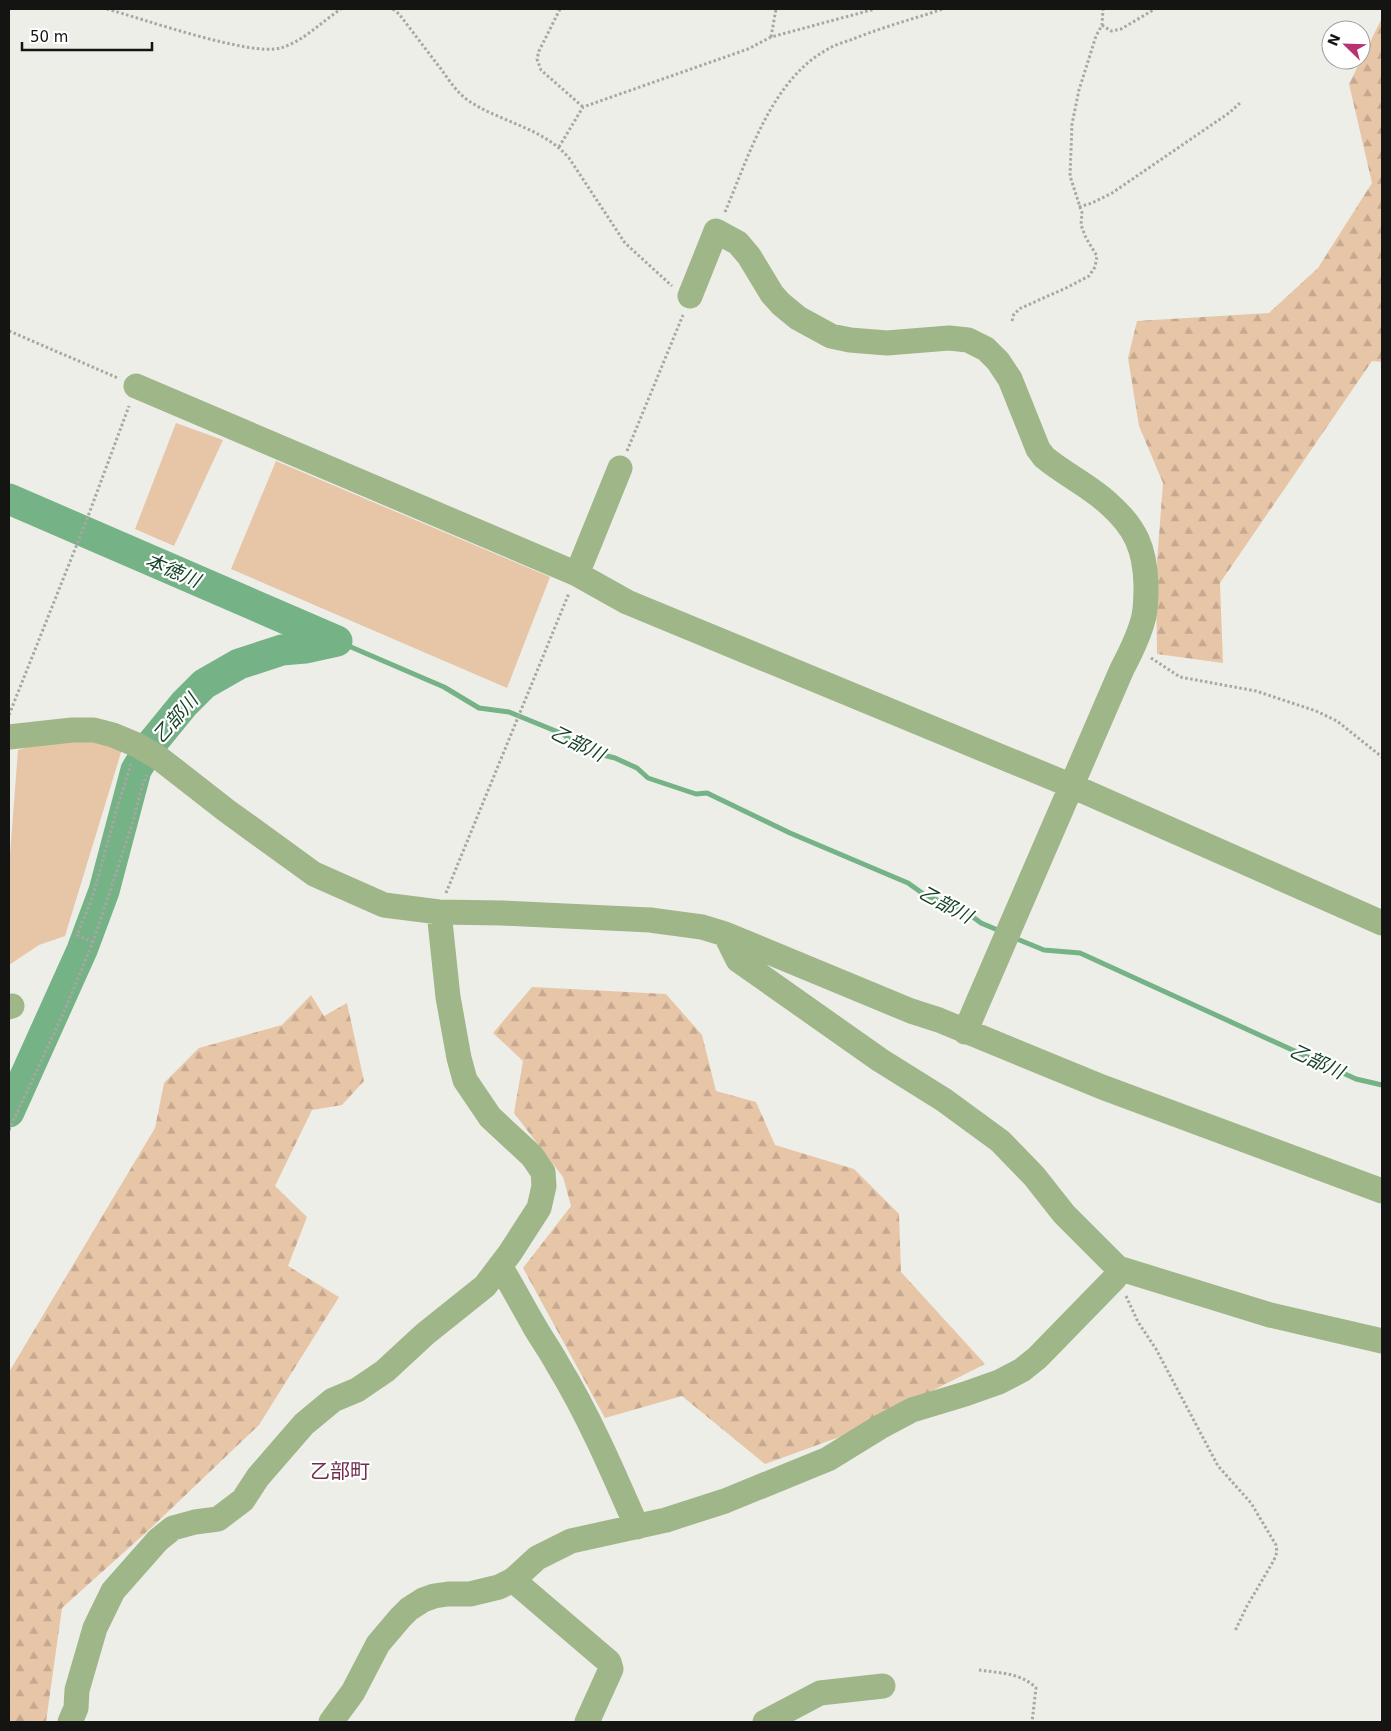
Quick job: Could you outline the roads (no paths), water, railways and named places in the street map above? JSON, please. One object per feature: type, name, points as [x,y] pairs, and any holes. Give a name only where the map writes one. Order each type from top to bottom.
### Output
[{"type":"street","points":[[690,296],[716,231],[738,243],[749,256],[772,294],[781,304],[798,318],[825,334],[850,340],[887,343],[949,338],[968,340],[986,349],[998,360],[1010,379],[1038,448],[1044,457],[1108,503],[1125,520],[1135,534],[1142,550],[1146,570],[1146,603],[1144,616],[1134,644],[965,1032]]},
{"type":"street","points":[[136,386],[577,574],[627,602],[1072,786],[1382,923]]},
{"type":"street","points":[[577,574],[620,468]]},
{"type":"street","points":[[9,737],[72,730],[94,730],[113,735],[137,745],[159,758],[227,811],[314,874],[384,905],[439,912],[650,920],[702,927],[725,934],[1102,1087],[1382,1191]]},
{"type":"street","points":[[70,1722],[76,1708],[77,1690],[95,1628],[113,1591],[158,1540],[173,1528],[195,1522],[218,1519],[243,1500],[258,1477],[304,1424],[332,1400],[356,1390],[385,1372],[425,1334],[484,1286],[510,1254],[539,1208],[544,1186],[542,1172],[532,1156],[490,1117],[466,1080],[459,1058],[448,997],[439,912]]},
{"type":"street","points":[[725,934],[738,960],[880,1060],[944,1100],[1000,1141],[1034,1176],[1064,1214],[1117,1273],[1270,1315],[1382,1341]]},
{"type":"street","points":[[500,1266],[583,1410],[607,1459],[636,1527]]},
{"type":"street","points":[[330,1722],[353,1692],[378,1644],[409,1608],[434,1596],[470,1594],[489,1590],[513,1580],[537,1558],[571,1542],[666,1520],[725,1501],[828,1459],[912,1410],[999,1382],[1022,1370],[1037,1358],[1117,1273]]},
{"type":"street","points":[[513,1580],[609,1662],[611,1669],[587,1722]]},
{"type":"street","points":[[765,1722],[820,1693],[883,1686]]},
{"type":"waterway","name":"本徳川","points":[[9,499],[337,641]]},
{"type":"waterway","name":"乙部川","points":[[337,641],[444,687],[479,708],[509,712],[563,734],[583,750],[615,758],[637,768],[648,778],[696,794],[707,793],[790,833],[908,883],[925,895],[965,911],[981,923],[1000,931]]},
{"type":"waterway","name":"乙部川","points":[[9,1112],[82,950],[104,891],[136,770],[153,742],[184,704],[204,684],[239,664],[282,650],[305,648],[337,641]]},
{"type":"waterway","name":"乙部川","points":[[1012,937],[1044,950],[1080,953],[1356,1079],[1382,1085]]},
{"type":"district","name":"乙部町","points":[[340,1471]]}]
